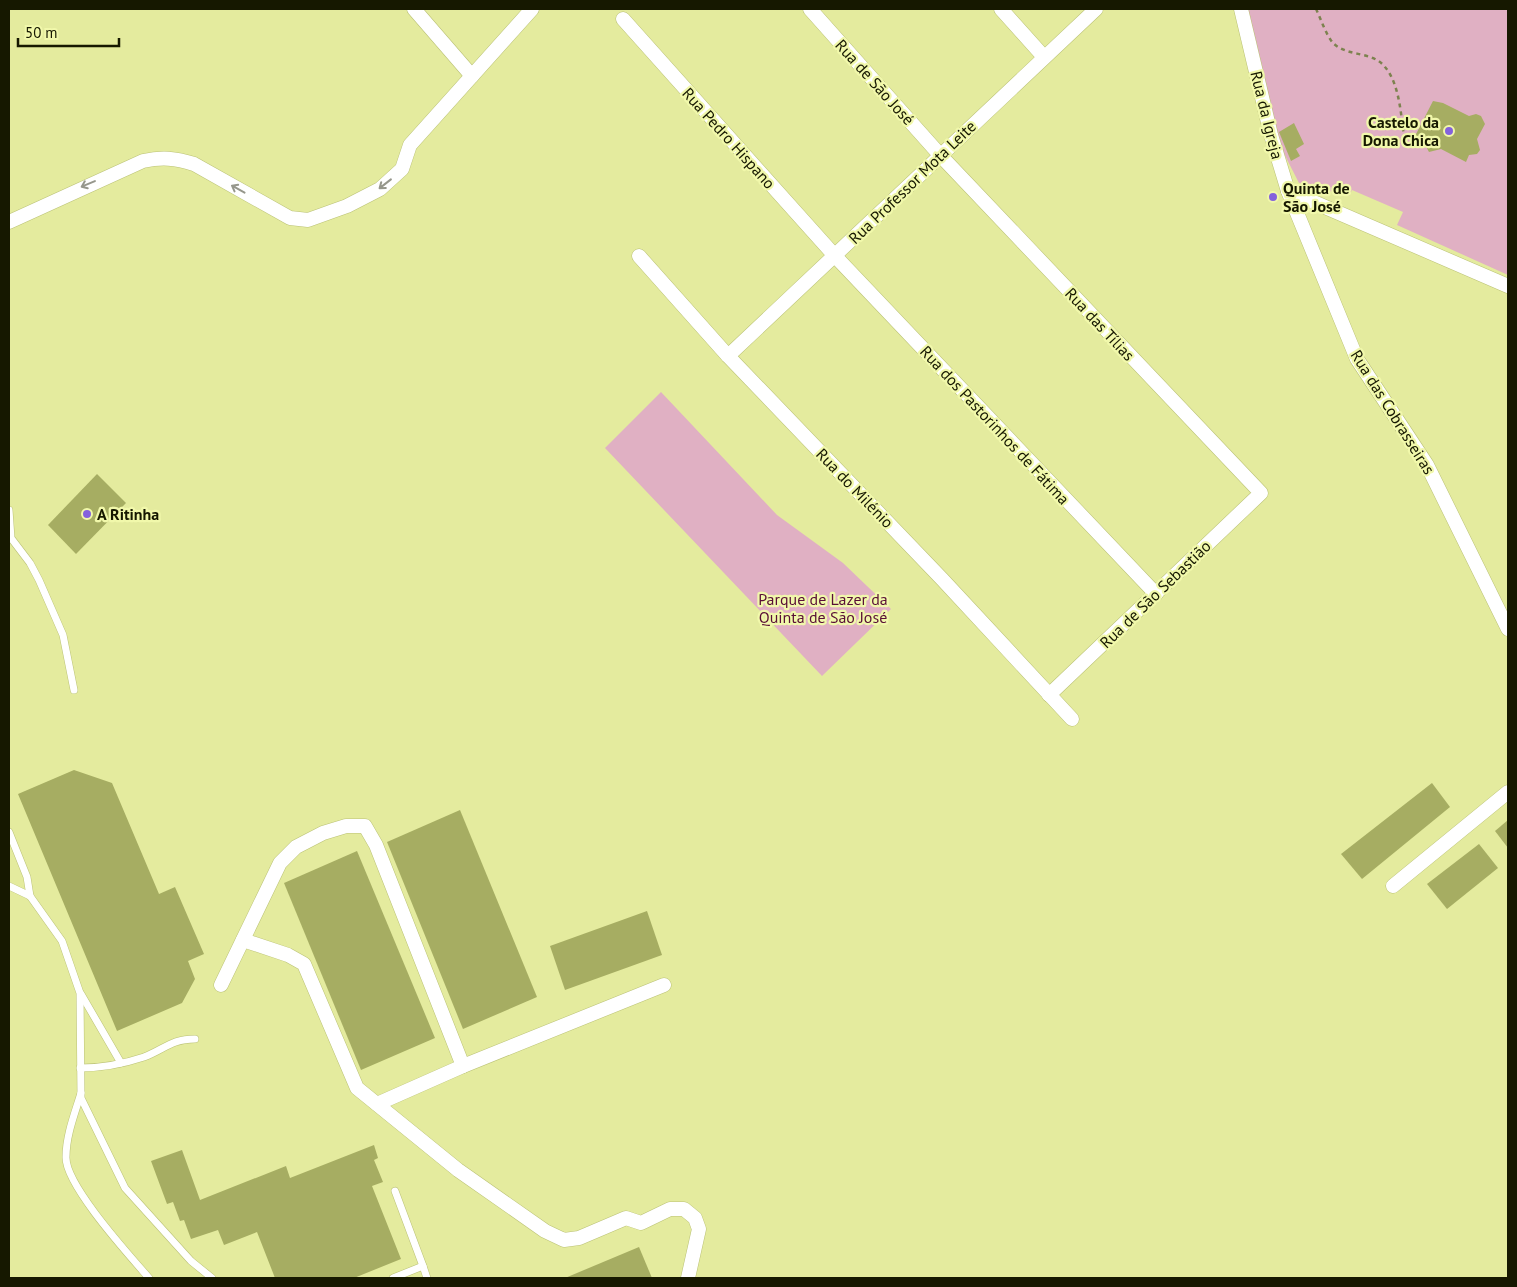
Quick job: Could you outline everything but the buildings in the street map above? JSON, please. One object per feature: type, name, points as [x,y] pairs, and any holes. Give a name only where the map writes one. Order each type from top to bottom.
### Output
[{"type":"street","points":[[414,9],[472,76]]},
{"type":"street","points":[[9,222],[110,175],[143,161],[161,157],[175,158],[194,164],[296,220],[313,219],[347,206],[380,189],[402,169],[410,145],[532,9]]},
{"type":"street","name":"Rua de São José","points":[[810,9],[940,155]]},
{"type":"street","points":[[1001,9],[1044,57]]},
{"type":"street","name":"Rua Professor Mota Leite","points":[[728,356],[1096,9]]},
{"type":"street","name":"Rua da Igreja","points":[[1241,9],[1271,136],[1288,191]]},
{"type":"street","name":"Rua Pedro Hispano","points":[[623,19],[835,256]]},
{"type":"street","name":"Rua das Tílias","points":[[940,155],[1260,493]]},
{"type":"street","points":[[1288,191],[1508,286]]},
{"type":"street","name":"Rua das Cobrasseiras","points":[[1288,191],[1356,359],[1427,465],[1508,628]]},
{"type":"street","name":"Rua do Milénio","points":[[639,256],[728,356],[942,579],[1072,719]]},
{"type":"street","name":"Rua dos Pastorinhos de Fátima","points":[[835,256],[1156,594]]},
{"type":"street","name":"Rua de São Sebastião","points":[[1049,695],[1260,493]]},
{"type":"street","points":[[1393,886],[1508,792]]},
{"type":"street","points":[[221,985],[280,863],[296,847],[323,832],[346,826],[365,826],[376,845],[462,1066]]},
{"type":"street","points":[[243,940],[288,954],[304,964],[357,1088],[458,1170],[546,1230],[564,1240],[579,1238],[626,1218],[641,1223],[670,1209],[684,1209],[695,1218],[699,1229],[688,1278]]},
{"type":"street","points":[[377,1104],[462,1066],[664,985]]},
{"type":"lane","points":[[9,510],[11,538],[30,563],[63,635],[74,690]]},
{"type":"lane","points":[[9,832],[27,877],[30,896],[62,941],[80,993],[121,1063]]},
{"type":"lane","points":[[9,886],[30,896]]},
{"type":"lane","points":[[80,993],[81,1093],[72,1121],[66,1158],[72,1175],[102,1224],[149,1278]]},
{"type":"lane","points":[[80,1068],[100,1068],[121,1063],[145,1056],[180,1039],[195,1039]]},
{"type":"lane","points":[[81,1093],[125,1188],[190,1261],[212,1278]]},
{"type":"lane","points":[[395,1192],[427,1278]]},
{"type":"lane","points":[[393,1278],[423,1266]]},
{"type":"path","points":[[1316,9],[1333,43],[1344,49],[1374,59],[1385,66],[1395,84],[1405,144]]},
{"type":"green space","points":[[1244,9],[1508,9],[1508,275],[1397,225],[1403,212],[1352,190],[1349,196],[1299,183],[1276,138]]},
{"type":"green space","name":"Parque de Lazer da Quinta de São José","points":[[661,392],[777,515],[843,563],[891,609],[822,676],[605,448]]},
{"type":"place","name":"Castelo da Dona Chica","points":[[1449,131]]},
{"type":"place","name":"Quinta de São José","points":[[1273,197]]},
{"type":"place","name":"A Ritinha","points":[[87,514]]}]
